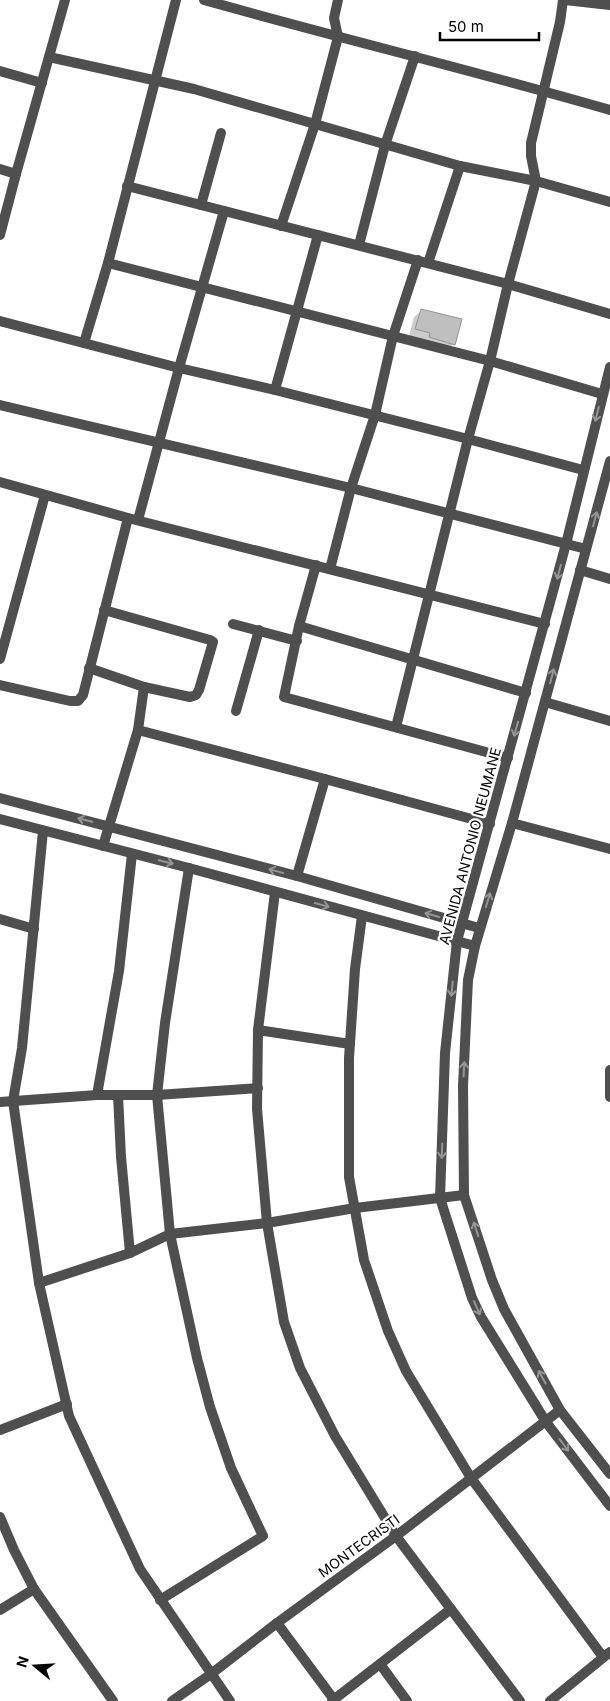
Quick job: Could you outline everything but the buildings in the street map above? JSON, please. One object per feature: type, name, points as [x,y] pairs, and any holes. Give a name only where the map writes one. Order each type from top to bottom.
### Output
[{"type":"street","points":[[0,235],[2,220],[65,0]]},
{"type":"street","points":[[84,343],[108,263],[176,0]]},
{"type":"street","points":[[204,0],[610,110]]},
{"type":"street","points":[[281,226],[315,124],[338,37],[334,18],[338,0]]},
{"type":"street","points":[[396,727],[468,439],[536,182],[531,156],[531,143],[564,0],[608,3]]},
{"type":"street","points":[[359,245],[385,145],[415,56]]},
{"type":"street","points":[[49,57],[194,89],[460,166],[536,182],[610,202]]},
{"type":"street","points":[[0,71],[42,83]]},
{"type":"street","points":[[201,205],[221,132]]},
{"type":"street","points":[[330,569],[351,488],[375,415],[393,336],[460,166]]},
{"type":"street","points":[[0,169],[16,174]]},
{"type":"street","points":[[127,186],[508,284],[610,314]]},
{"type":"street","points":[[0,685],[70,701],[78,701],[83,695],[104,610],[158,443],[224,211]]},
{"type":"street","points":[[276,390],[318,235]]},
{"type":"street","points":[[108,263],[490,361],[602,394]]},
{"type":"street","points":[[0,321],[179,368],[375,415],[584,470]]},
{"type":"street","name":"AVENIDA ANTONIO NEUMANE","points":[[610,367],[545,624],[457,941],[445,1053],[440,1198],[472,1298],[481,1317],[546,1422],[610,1506]]},
{"type":"street","points":[[0,405],[351,488],[586,549]]},
{"type":"street","points":[[610,462],[607,484],[580,570],[512,822],[479,928],[468,980],[463,1086],[464,1195],[492,1280],[504,1309],[560,1410],[610,1474]]},
{"type":"street","points":[[0,482],[133,519],[545,624]]},
{"type":"street","points":[[0,659],[45,495]]},
{"type":"street","points":[[316,565],[299,626],[284,697],[508,758]]},
{"type":"street","points":[[580,570],[610,578]]},
{"type":"street","points":[[89,668],[144,687],[190,697],[196,695],[200,690],[213,642],[104,610]]},
{"type":"street","points":[[233,624],[296,641]]},
{"type":"street","points":[[299,626],[526,693]]},
{"type":"street","points":[[236,711],[259,630]]},
{"type":"street","points":[[103,846],[138,730],[144,687]]},
{"type":"street","points":[[545,702],[610,721]]},
{"type":"street","points":[[138,730],[490,824]]},
{"type":"street","points":[[297,876],[325,779]]},
{"type":"street","points":[[0,798],[297,876],[479,928]]},
{"type":"street","points":[[0,819],[475,946]]},
{"type":"street","points":[[512,822],[610,849]]},
{"type":"street","points":[[43,831],[22,1048],[13,1101],[39,1282],[69,1416],[140,1570],[230,1701]]},
{"type":"street","points":[[96,1095],[119,971],[132,854]]},
{"type":"street","points":[[160,1600],[263,1536],[230,1468],[210,1406],[197,1358],[170,1234],[156,1095],[189,868]]},
{"type":"street","points":[[275,892],[258,1030],[257,1109],[267,1223],[284,1322],[300,1368],[335,1436],[396,1536],[520,1701]]},
{"type":"street","points":[[362,916],[355,969],[350,1044],[349,1177],[364,1260],[388,1331],[406,1371],[471,1478],[606,1655],[550,1701]]},
{"type":"street","points":[[0,919],[34,929]]},
{"type":"street","points":[[258,1030],[350,1044]]},
{"type":"street","points":[[610,1070],[610,1097]]},
{"type":"street","points":[[0,1102],[96,1095],[156,1095],[258,1088]]},
{"type":"street","points":[[118,1095],[119,1132],[130,1253]]},
{"type":"street","points":[[39,1282],[130,1253],[170,1234],[267,1223],[355,1208],[464,1195]]},
{"type":"street","points":[[0,1430],[67,1404]]},
{"type":"street","name":"MONTECRISTI","points":[[172,1701],[396,1536],[560,1410]]},
{"type":"street","points":[[0,1518],[34,1590],[114,1701]]},
{"type":"street","points":[[0,1610],[34,1590]]},
{"type":"street","points":[[277,1623],[333,1700],[451,1609]]},
{"type":"street","points":[[380,1664],[407,1701]]}]
